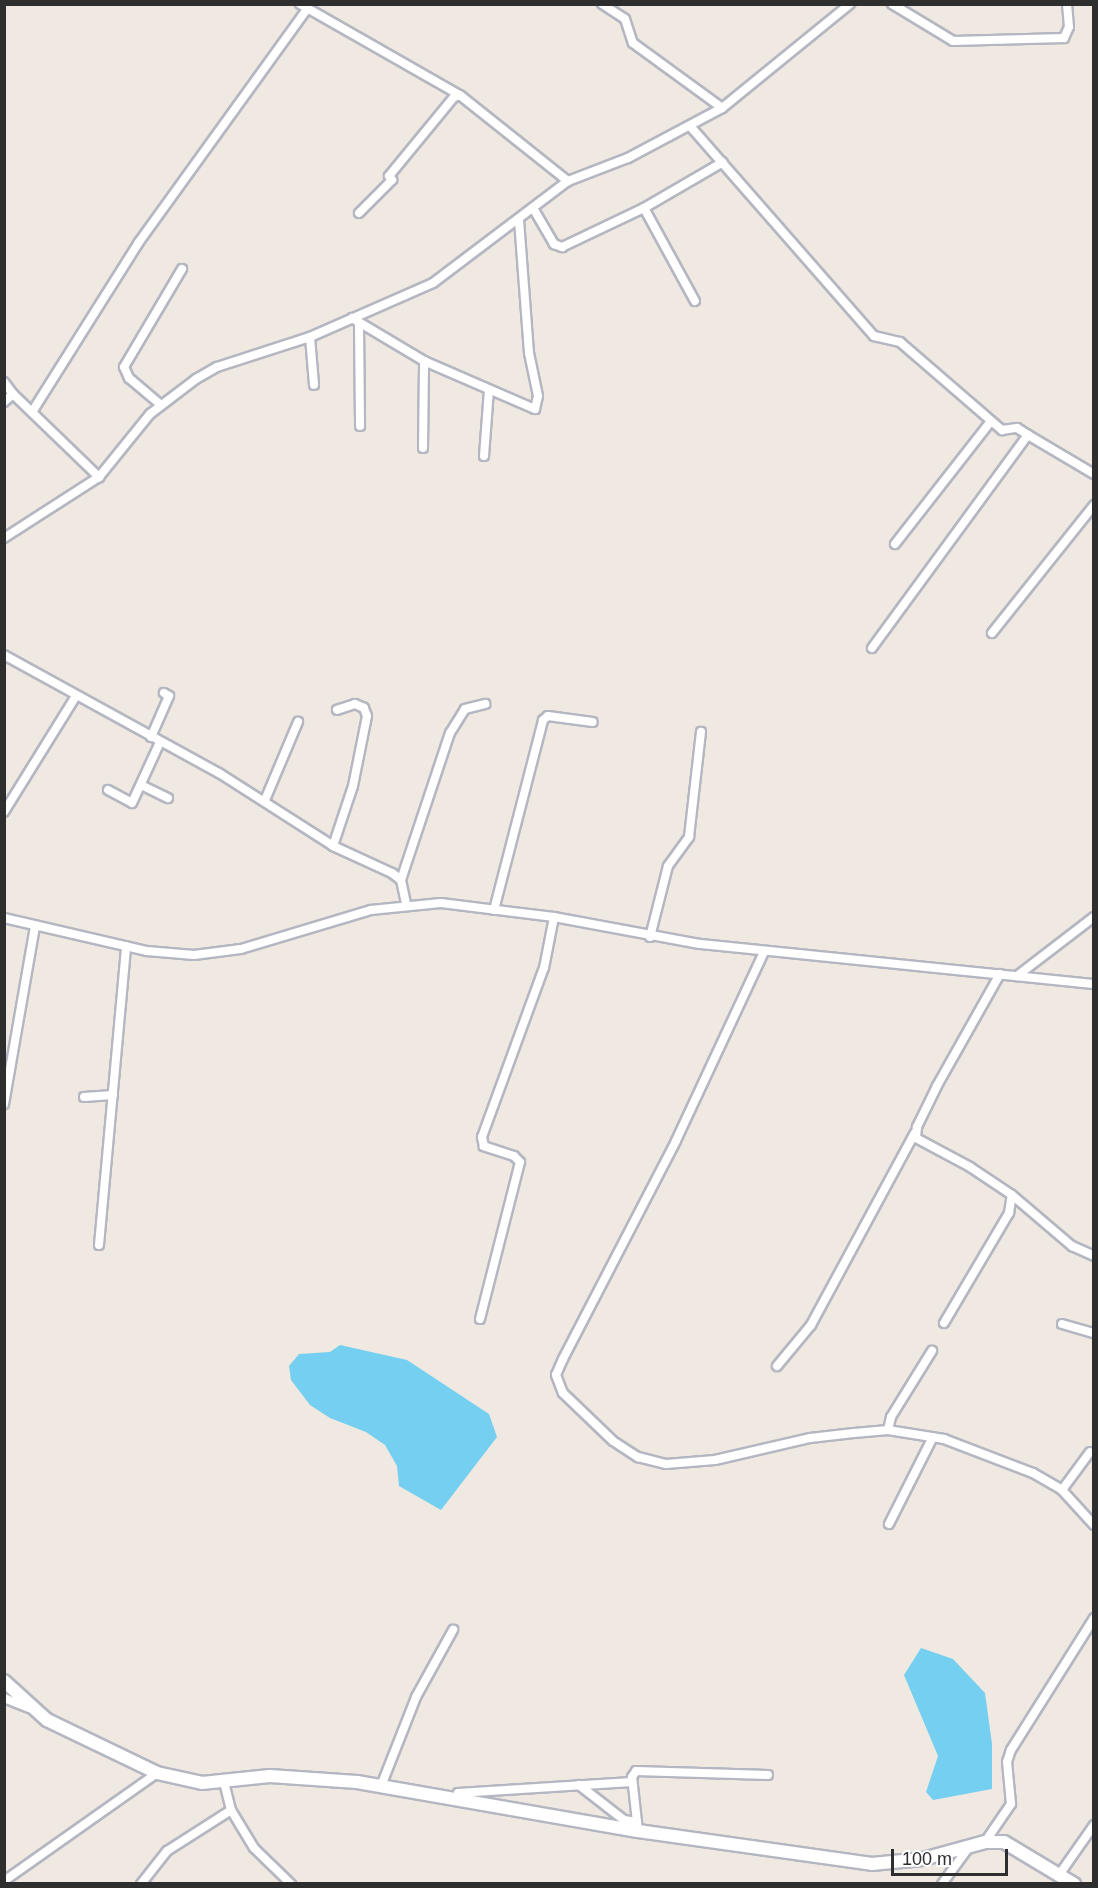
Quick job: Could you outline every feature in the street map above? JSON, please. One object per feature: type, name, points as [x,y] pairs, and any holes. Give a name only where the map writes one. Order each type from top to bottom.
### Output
[{"type":"street","points":[[602,4],[625,19],[633,43],[722,108]]},
{"type":"street","points":[[4,538],[99,477],[161,405],[217,367],[310,337],[433,283],[568,181],[628,158],[722,108],[850,4]]},
{"type":"street","points":[[892,4],[953,41],[1064,38],[1069,27],[1067,4]]},
{"type":"street","points":[[32,412],[139,242],[303,7],[460,95],[568,181]]},
{"type":"street","points":[[359,213],[392,180],[389,176],[454,97],[460,95]]},
{"type":"street","points":[[690,126],[874,336],[900,342],[1002,430],[1017,428],[1028,435],[1038,437],[1094,474]]},
{"type":"street","points":[[533,208],[558,247],[644,208],[723,162]]},
{"type":"street","points":[[644,208],[695,302]]},
{"type":"street","points":[[352,318],[359,325],[424,361],[527,408],[537,406],[519,219]]},
{"type":"street","points":[[161,405],[129,378],[124,367],[182,269]]},
{"type":"street","points":[[359,325],[360,426]]},
{"type":"street","points":[[310,337],[314,385]]},
{"type":"street","points":[[423,448],[424,361]]},
{"type":"street","points":[[4,382],[13,394],[99,477]]},
{"type":"street","points":[[484,456],[489,390]]},
{"type":"street","points":[[4,402],[13,394]]},
{"type":"street","points":[[895,544],[991,421]]},
{"type":"street","points":[[872,648],[1028,435]]},
{"type":"street","points":[[992,633],[1094,505]]},
{"type":"street","points":[[4,656],[265,801],[333,846],[401,880]]},
{"type":"street","points":[[151,737],[169,696],[164,693]]},
{"type":"street","points":[[6,806],[76,696]]},
{"type":"street","points":[[333,846],[353,786],[367,716],[364,708],[355,704],[336,710]]},
{"type":"street","points":[[406,904],[401,880],[450,733],[465,709],[485,704]]},
{"type":"street","points":[[494,909],[543,720],[548,717],[594,722]]},
{"type":"street","points":[[265,801],[298,722]]},
{"type":"street","points":[[650,937],[668,866],[689,837],[701,732]]},
{"type":"street","points":[[108,790],[132,803],[160,742]]},
{"type":"street","points":[[141,785],[168,798]]},
{"type":"street","points":[[4,918],[126,946],[183,954],[214,953],[406,904],[441,903],[554,917],[650,937],[764,952],[1094,984]]},
{"type":"street","points":[[480,1319],[520,1162],[514,1156],[484,1146],[482,1137],[544,968],[554,917]]},
{"type":"street","points":[[1017,976],[1094,917]]},
{"type":"street","points":[[4,1104],[35,926]]},
{"type":"street","points":[[99,1245],[126,946]]},
{"type":"street","points":[[764,952],[676,1141],[556,1375],[563,1393],[580,1413],[613,1441],[638,1457],[666,1464],[715,1460],[810,1438],[888,1430],[933,1437],[1033,1473],[1062,1490],[1094,1525]]},
{"type":"street","points":[[777,1366],[811,1325],[915,1133],[936,1086],[1000,974]]},
{"type":"street","points":[[84,1097],[113,1095]]},
{"type":"street","points":[[915,1133],[921,1143],[970,1167],[1012,1195],[1072,1246],[1094,1256]]},
{"type":"street","points":[[944,1323],[1009,1213],[1012,1195]]},
{"type":"street","points":[[1062,1324],[1094,1333]]},
{"type":"street","points":[[888,1430],[891,1417],[932,1351]]},
{"type":"street","points":[[889,1524],[933,1437]]},
{"type":"street","points":[[1062,1490],[1089,1452]]},
{"type":"street","points":[[985,1842],[1011,1804],[1007,1762],[1011,1750],[1094,1618]]},
{"type":"street","points":[[381,1786],[416,1696],[453,1630]]},
{"type":"street","points":[[4,1681],[33,1709]]},
{"type":"street","points":[[4,1698],[33,1709],[67,1730],[157,1773],[202,1783],[270,1776],[381,1786],[456,1801],[872,1864],[923,1859],[985,1842],[1004,1842],[1074,1884]]},
{"type":"street","points":[[637,1827],[632,1782],[636,1771],[652,1769],[768,1775]]},
{"type":"street","points":[[4,1881],[157,1773]]},
{"type":"street","points":[[224,1782],[231,1810],[263,1860],[291,1884]]},
{"type":"street","points":[[456,1801],[458,1793],[632,1782]]},
{"type":"street","points":[[579,1785],[624,1820],[637,1827]]},
{"type":"street","points":[[141,1884],[167,1851],[231,1810]]},
{"type":"street","points":[[1059,1875],[1094,1825]]},
{"type":"street","points":[[942,1884],[969,1847]]},
{"type":"water","points":[[340,1345],[407,1360],[489,1414],[497,1437],[441,1510],[399,1486],[397,1466],[385,1445],[366,1432],[330,1418],[310,1405],[291,1380],[289,1366],[299,1354],[330,1352]]},
{"type":"water","points":[[921,1648],[953,1659],[985,1693],[992,1744],[992,1789],[933,1800],[926,1792],[938,1756],[904,1675]]}]
